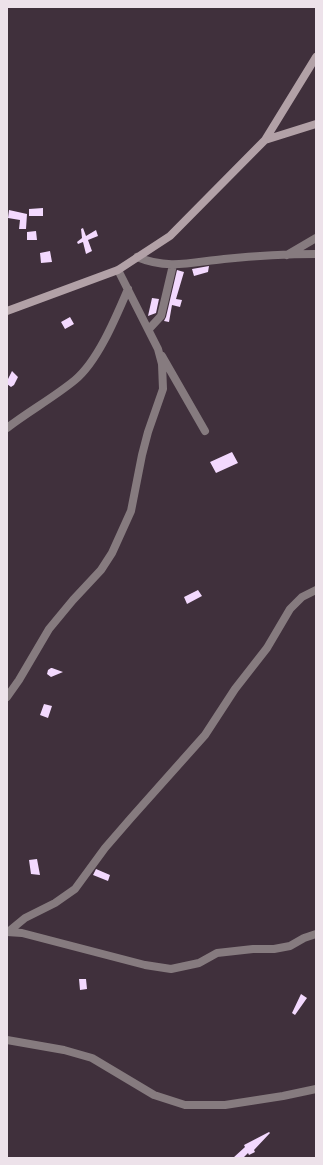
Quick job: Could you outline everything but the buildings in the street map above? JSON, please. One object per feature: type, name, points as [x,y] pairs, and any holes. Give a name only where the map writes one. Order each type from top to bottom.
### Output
[{"type":"street","points":[[7,311],[118,270],[170,236],[265,140],[316,57]]},
{"type":"street","points":[[265,140],[316,124]]},
{"type":"street","points":[[286,256],[316,238]]},
{"type":"street","points":[[137,257],[147,262],[173,266],[224,259],[316,254]]},
{"type":"street","points":[[149,329],[161,316],[173,266]]},
{"type":"street","points":[[118,270],[158,349],[206,431]]},
{"type":"street","points":[[7,428],[75,380],[90,364],[99,350],[128,289]]},
{"type":"street","points":[[7,697],[19,680],[49,629],[101,570],[121,535],[131,511],[148,432],[163,389],[162,364],[158,349]]},
{"type":"street","points":[[7,932],[25,918],[55,902],[75,889],[105,848],[205,735],[235,689],[267,648],[290,608],[302,597],[316,590]]},
{"type":"street","points":[[7,932],[22,933],[145,966],[171,969],[199,963],[217,953],[253,949],[274,950],[290,946],[304,938],[316,934]]},
{"type":"street","points":[[7,1040],[64,1050],[92,1058],[154,1095],[185,1105],[225,1105],[316,1089]]}]
